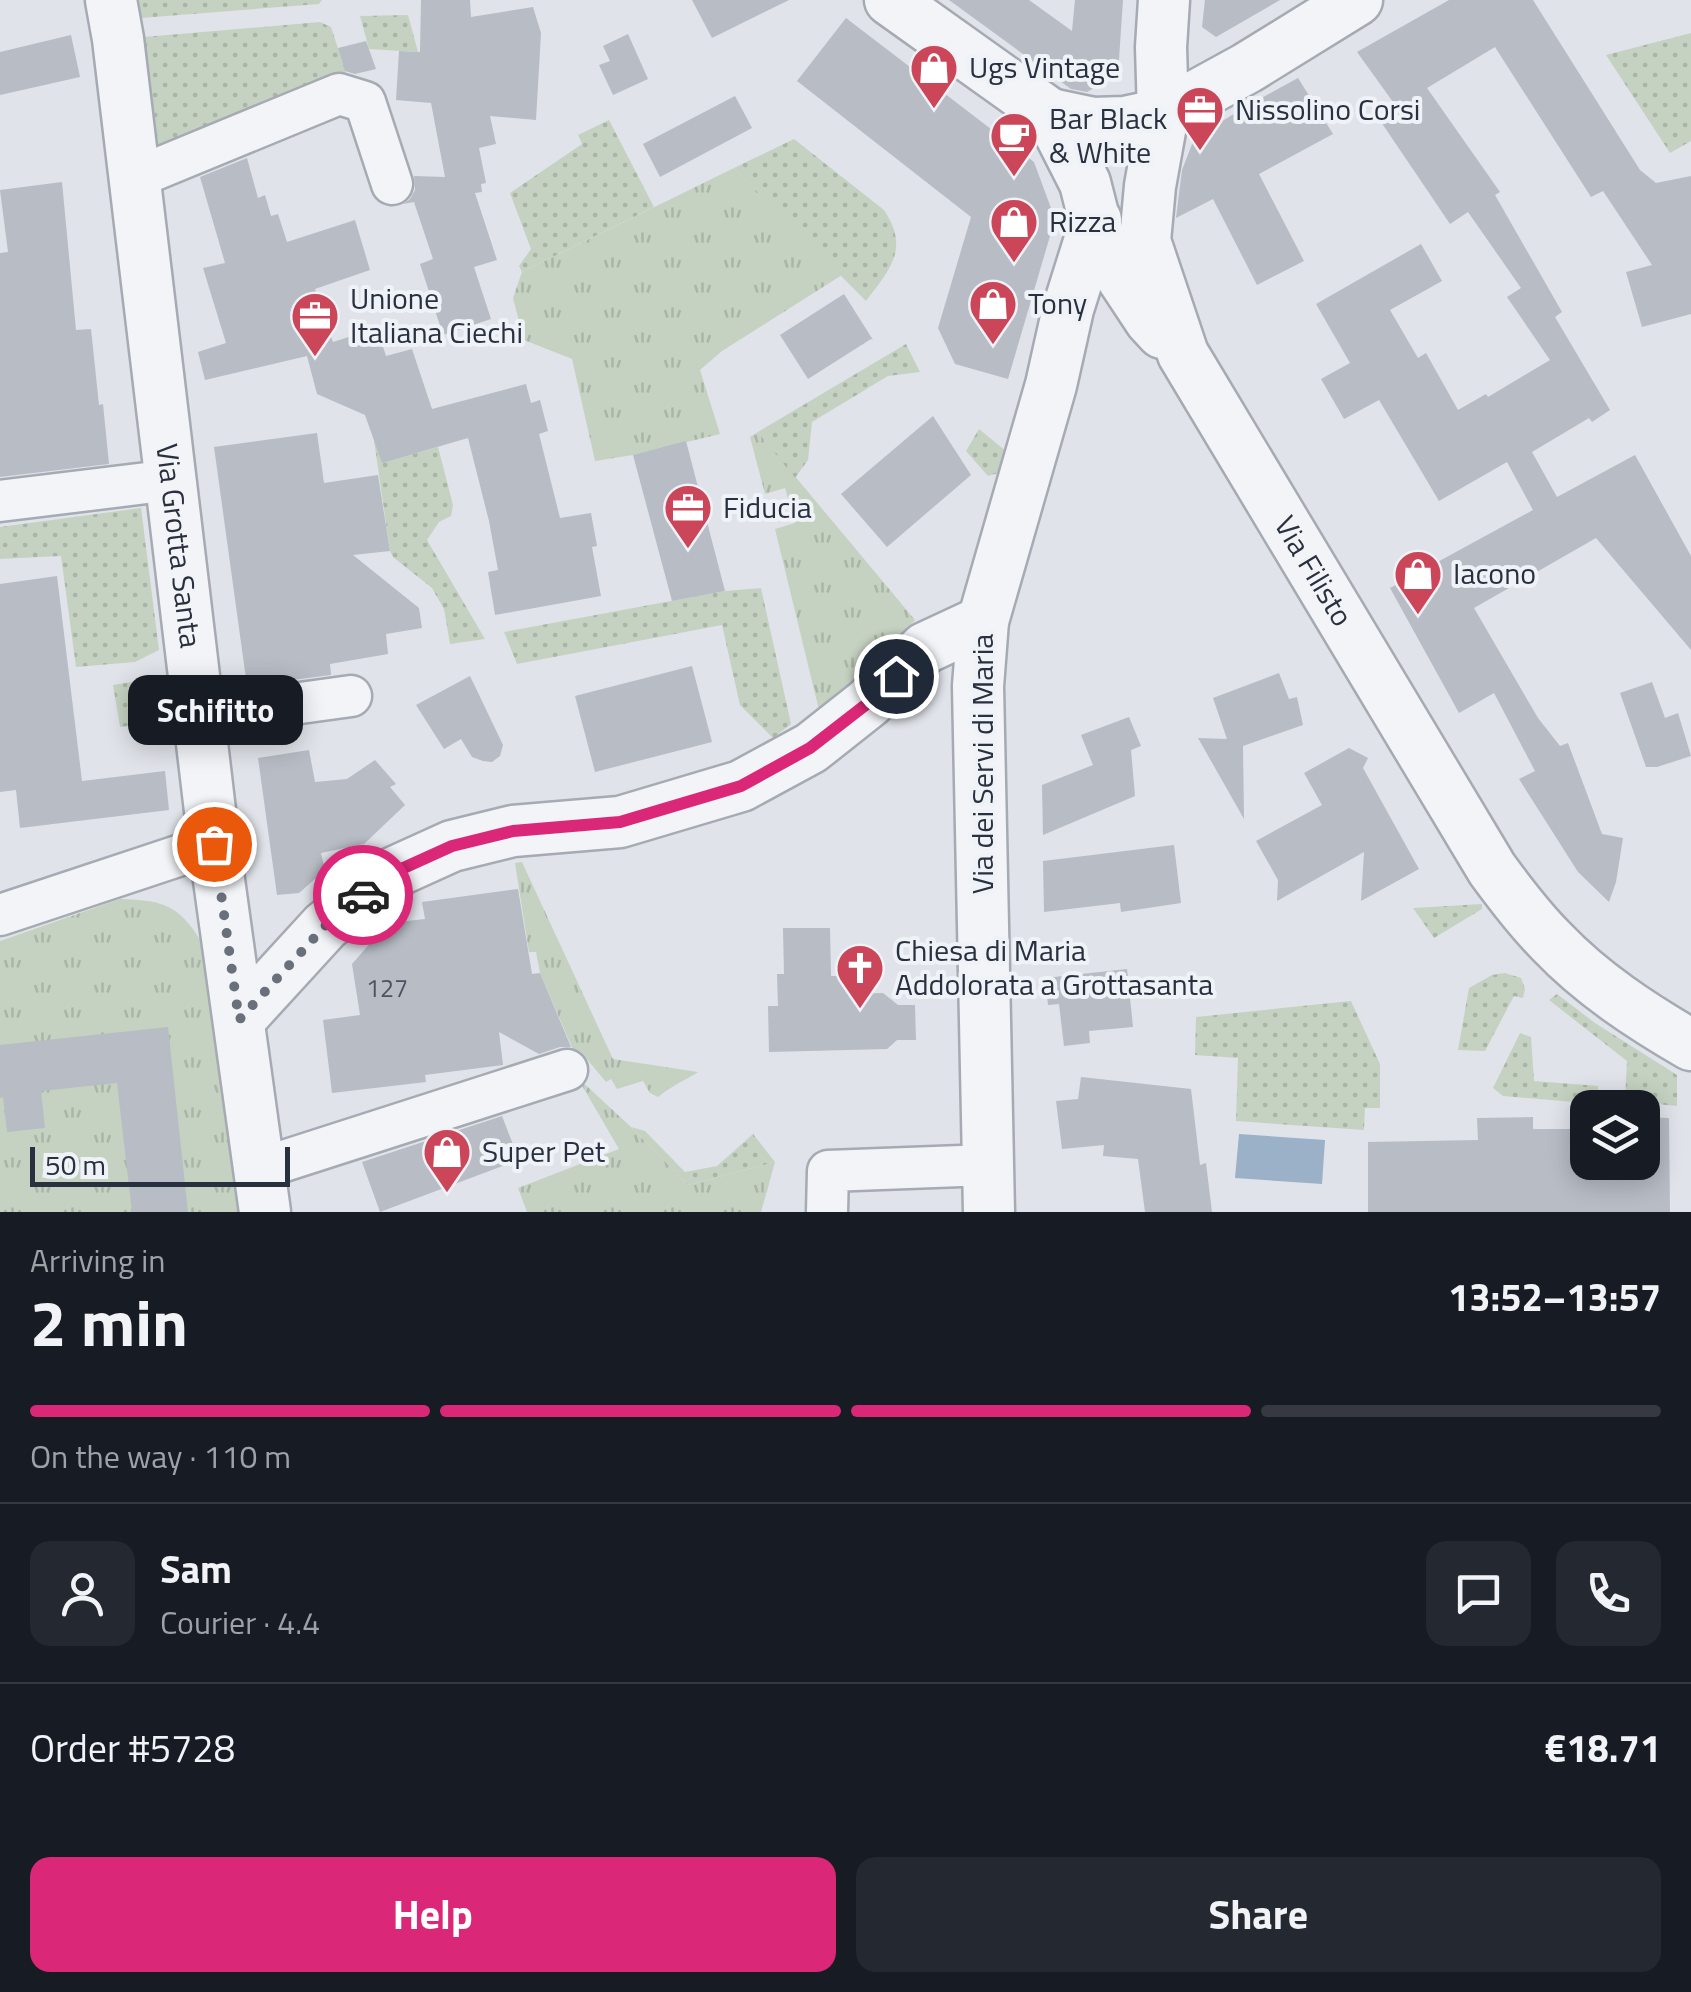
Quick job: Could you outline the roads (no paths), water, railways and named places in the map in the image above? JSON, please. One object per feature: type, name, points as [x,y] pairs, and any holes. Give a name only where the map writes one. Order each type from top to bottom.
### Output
[{"type":"street","name":"Via Grotta Santa","points":[[111,0],[214,844],[262,1190]]},
{"type":"street","points":[[890,0],[1050,114],[1093,123],[1163,114],[1357,0]]},
{"type":"street","points":[[1163,24],[1176,64],[1200,72],[1247,68]]},
{"type":"street","name":"Via Filisto","points":[[1163,24],[1163,114],[1135,262],[1183,354],[1492,869],[1554,945],[1604,988],[1691,1045]]},
{"type":"street","points":[[135,178],[339,94],[365,102],[392,184]]},
{"type":"street","points":[[1050,114],[1085,183],[1101,246],[1135,262],[1089,321],[1051,384]]},
{"type":"street","points":[[1051,384],[1068,309],[1096,220]]},
{"type":"street","name":"Via dei Servi di Maria","points":[[988,1189],[978,686],[984,621],[1051,384]]},
{"type":"street","points":[[0,502],[171,480]]},
{"type":"street","points":[[239,1020],[325,926],[388,875],[452,846],[513,831],[620,822],[741,786],[810,748],[868,703],[924,648],[984,621]]},
{"type":"street","points":[[199,716],[351,696]]},
{"type":"street","points":[[0,916],[214,844]]},
{"type":"street","points":[[262,1190],[567,1070]]},
{"type":"street","points":[[827,1212],[828,1171],[988,1189]]},
{"type":"water","points":[[1239,1134],[1325,1140],[1322,1184],[1235,1178]]},
{"type":"place","name":"Ugs Vintage","points":[[934,110]]},
{"type":"place","name":"Nissolino Corsi","points":[[1200,152]]},
{"type":"place","name":"Bar Black & White","points":[[1014,178]]},
{"type":"place","name":"Rizza","points":[[1014,264]]},
{"type":"place","name":"Tony","points":[[993,346]]},
{"type":"place","name":"Unione Italiana Ciechi","points":[[315,358]]},
{"type":"place","name":"Fiducia","points":[[688,550]]},
{"type":"place","name":"Iacono","points":[[1418,616]]},
{"type":"place","name":"Schifitto","points":[[214,844]]},
{"type":"place","name":"Chiesa di Maria Addolorata a Grottasanta","points":[[860,1010]]},
{"type":"place","name":"Super Pet","points":[[447,1194]]}]
